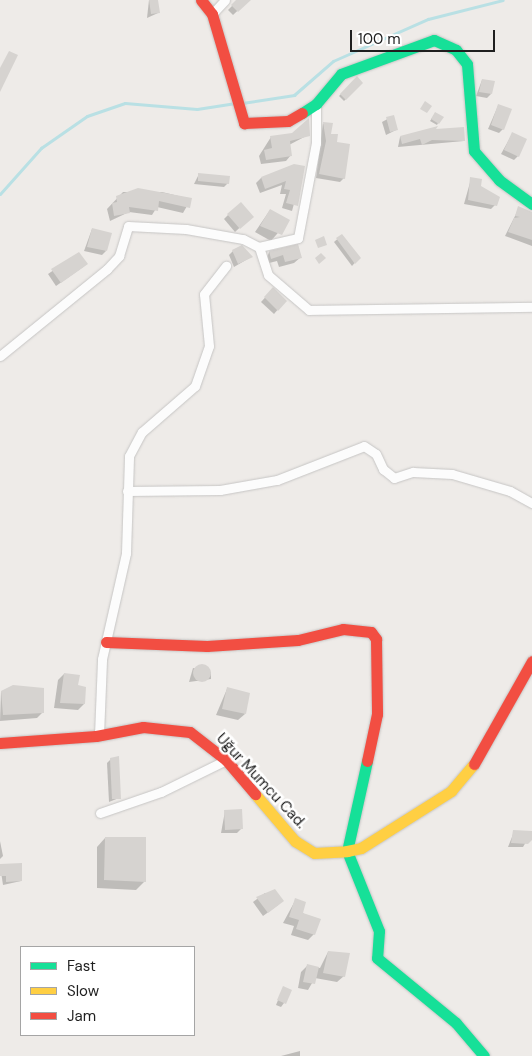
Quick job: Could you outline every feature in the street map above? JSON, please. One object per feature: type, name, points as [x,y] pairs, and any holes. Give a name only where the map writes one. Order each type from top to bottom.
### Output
[{"type":"street","points":[[201,0],[212,14],[234,96],[244,123],[272,126],[316,104],[341,74],[372,60],[434,40],[456,50],[467,64],[474,151],[499,180],[532,204]]},
{"type":"street","points":[[212,14],[224,0]]},
{"type":"street","points":[[0,356],[108,269],[119,256],[128,226],[186,229],[243,239],[259,247],[298,238],[316,143],[316,104]]},
{"type":"street","points":[[259,247],[268,275],[309,310],[532,307]]},
{"type":"street","points":[[99,735],[106,642],[123,580],[129,456],[142,432],[195,386],[209,346],[204,294],[226,266]]},
{"type":"street","points":[[127,490],[220,490],[268,482],[364,446],[376,454],[383,469],[394,478],[413,472],[452,474],[510,491],[532,503]]},
{"type":"street","points":[[106,642],[207,646],[298,640],[343,629],[371,632],[376,639],[377,714],[347,851],[379,931],[377,958],[456,1023],[484,1056]]},
{"type":"street","name":"Uğur Mumcu Cad.","points":[[0,743],[99,735],[169,726],[190,732],[226,760],[295,841],[314,853],[347,851],[361,848],[451,791],[471,770],[532,661]]},
{"type":"street","points":[[100,813],[160,792],[226,760]]},
{"type":"building","points":[[149,0],[158,0],[160,13],[151,14]]},
{"type":"building","points":[[236,0],[251,0],[238,12],[231,5]]},
{"type":"building","points":[[9,51],[18,55],[0,92],[0,68]]},
{"type":"building","points":[[357,76],[363,83],[346,100],[340,94]]},
{"type":"building","points":[[482,79],[495,81],[492,94],[479,92]]},
{"type":"building","points":[[425,101],[432,106],[427,113],[420,109]]},
{"type":"building","points":[[498,104],[512,109],[504,130],[491,125]]},
{"type":"building","points":[[435,112],[444,117],[439,124],[431,119]]},
{"type":"building","points":[[394,115],[398,130],[390,132],[386,117]]},
{"type":"building","points":[[309,118],[310,136],[290,141],[292,156],[266,160],[264,150],[272,148],[270,136],[292,133]]},
{"type":"building","points":[[323,122],[333,123],[331,134],[338,134],[337,142],[350,144],[345,179],[319,174],[326,141]]},
{"type":"building","points":[[438,126],[436,129],[464,127],[465,141],[432,140],[422,145],[420,139],[402,144],[400,136]]},
{"type":"building","points":[[512,132],[527,139],[519,157],[504,150]]},
{"type":"building","points":[[294,164],[305,166],[298,206],[286,203],[290,190],[284,189],[286,181],[265,189],[261,177]]},
{"type":"building","points":[[198,173],[230,176],[229,184],[198,181]]},
{"type":"building","points":[[470,177],[482,179],[481,186],[500,197],[497,206],[468,200]]},
{"type":"building","points":[[138,188],[192,198],[190,208],[159,201],[158,211],[129,207],[130,213],[114,216],[112,203],[117,202],[116,196]]},
{"type":"building","points":[[241,202],[254,217],[240,229],[227,214]]},
{"type":"building","points":[[518,206],[532,212],[532,240],[508,232],[514,218],[520,217],[515,216]]},
{"type":"building","points":[[270,209],[290,220],[282,235],[260,226]]},
{"type":"building","points":[[92,228],[112,233],[107,251],[87,247]]},
{"type":"building","points":[[342,234],[361,258],[355,264],[336,238]]},
{"type":"building","points":[[324,236],[327,245],[318,248],[315,240]]},
{"type":"building","points":[[298,244],[302,258],[285,262],[283,255],[271,259],[269,251]]},
{"type":"building","points":[[242,245],[253,257],[238,264],[232,250]]},
{"type":"building","points":[[79,252],[88,264],[61,283],[51,269]]},
{"type":"building","points":[[321,253],[326,258],[319,264],[315,258]]},
{"type":"building","points":[[273,287],[287,301],[278,311],[264,297]]},
{"type":"building","points":[[202,664],[208,667],[211,673],[208,679],[202,682],[196,679],[193,673],[196,667]]},
{"type":"building","points":[[64,673],[80,675],[78,685],[86,687],[85,704],[60,703]]},
{"type":"building","points":[[13,685],[44,688],[44,713],[3,715],[1,691]]},
{"type":"building","points":[[227,687],[250,693],[246,714],[222,709]]},
{"type":"building","points":[[119,756],[121,799],[112,799],[110,758]]},
{"type":"building","points":[[242,809],[243,829],[225,830],[224,810]]},
{"type":"building","points":[[513,830],[532,831],[532,840],[528,844],[511,843]]},
{"type":"building","points":[[105,837],[146,837],[146,882],[104,880]]},
{"type":"building","points":[[22,863],[22,881],[6,882],[6,876],[0,876],[0,864]]},
{"type":"building","points":[[275,889],[284,901],[268,913],[256,897]]},
{"type":"building","points":[[295,898],[306,902],[303,913],[321,919],[315,935],[296,929],[299,920],[289,917]]},
{"type":"building","points":[[328,951],[350,953],[345,977],[323,973]]},
{"type":"building","points":[[307,964],[319,967],[315,984],[303,982]]},
{"type":"building","points":[[283,986],[292,990],[286,1004],[277,1000]]},
{"type":"waterway","points":[[242,103],[294,95],[333,61],[428,19],[503,0]]},
{"type":"waterway","points":[[0,194],[41,148],[87,116],[125,103],[197,109],[236,103]]},
{"type":"traffic: fast","points":[[302,113],[316,104],[341,74],[434,40],[456,50],[467,64],[474,151],[499,180],[532,204]]},
{"type":"traffic: fast","points":[[367,761],[347,851],[379,931],[377,958],[456,1023],[484,1056]]},
{"type":"traffic: slow","points":[[255,794],[295,841],[314,853],[347,851],[361,848],[451,791],[474,764]]},
{"type":"traffic: jam","points":[[201,0],[212,14],[244,123],[288,121],[302,113]]},
{"type":"traffic: jam","points":[[106,642],[207,646],[298,640],[343,629],[371,632],[376,639],[377,714],[367,761]]},
{"type":"traffic: jam","points":[[474,764],[532,661]]},
{"type":"traffic: jam","points":[[0,743],[96,736],[143,727],[190,732],[226,760],[255,794]]}]
